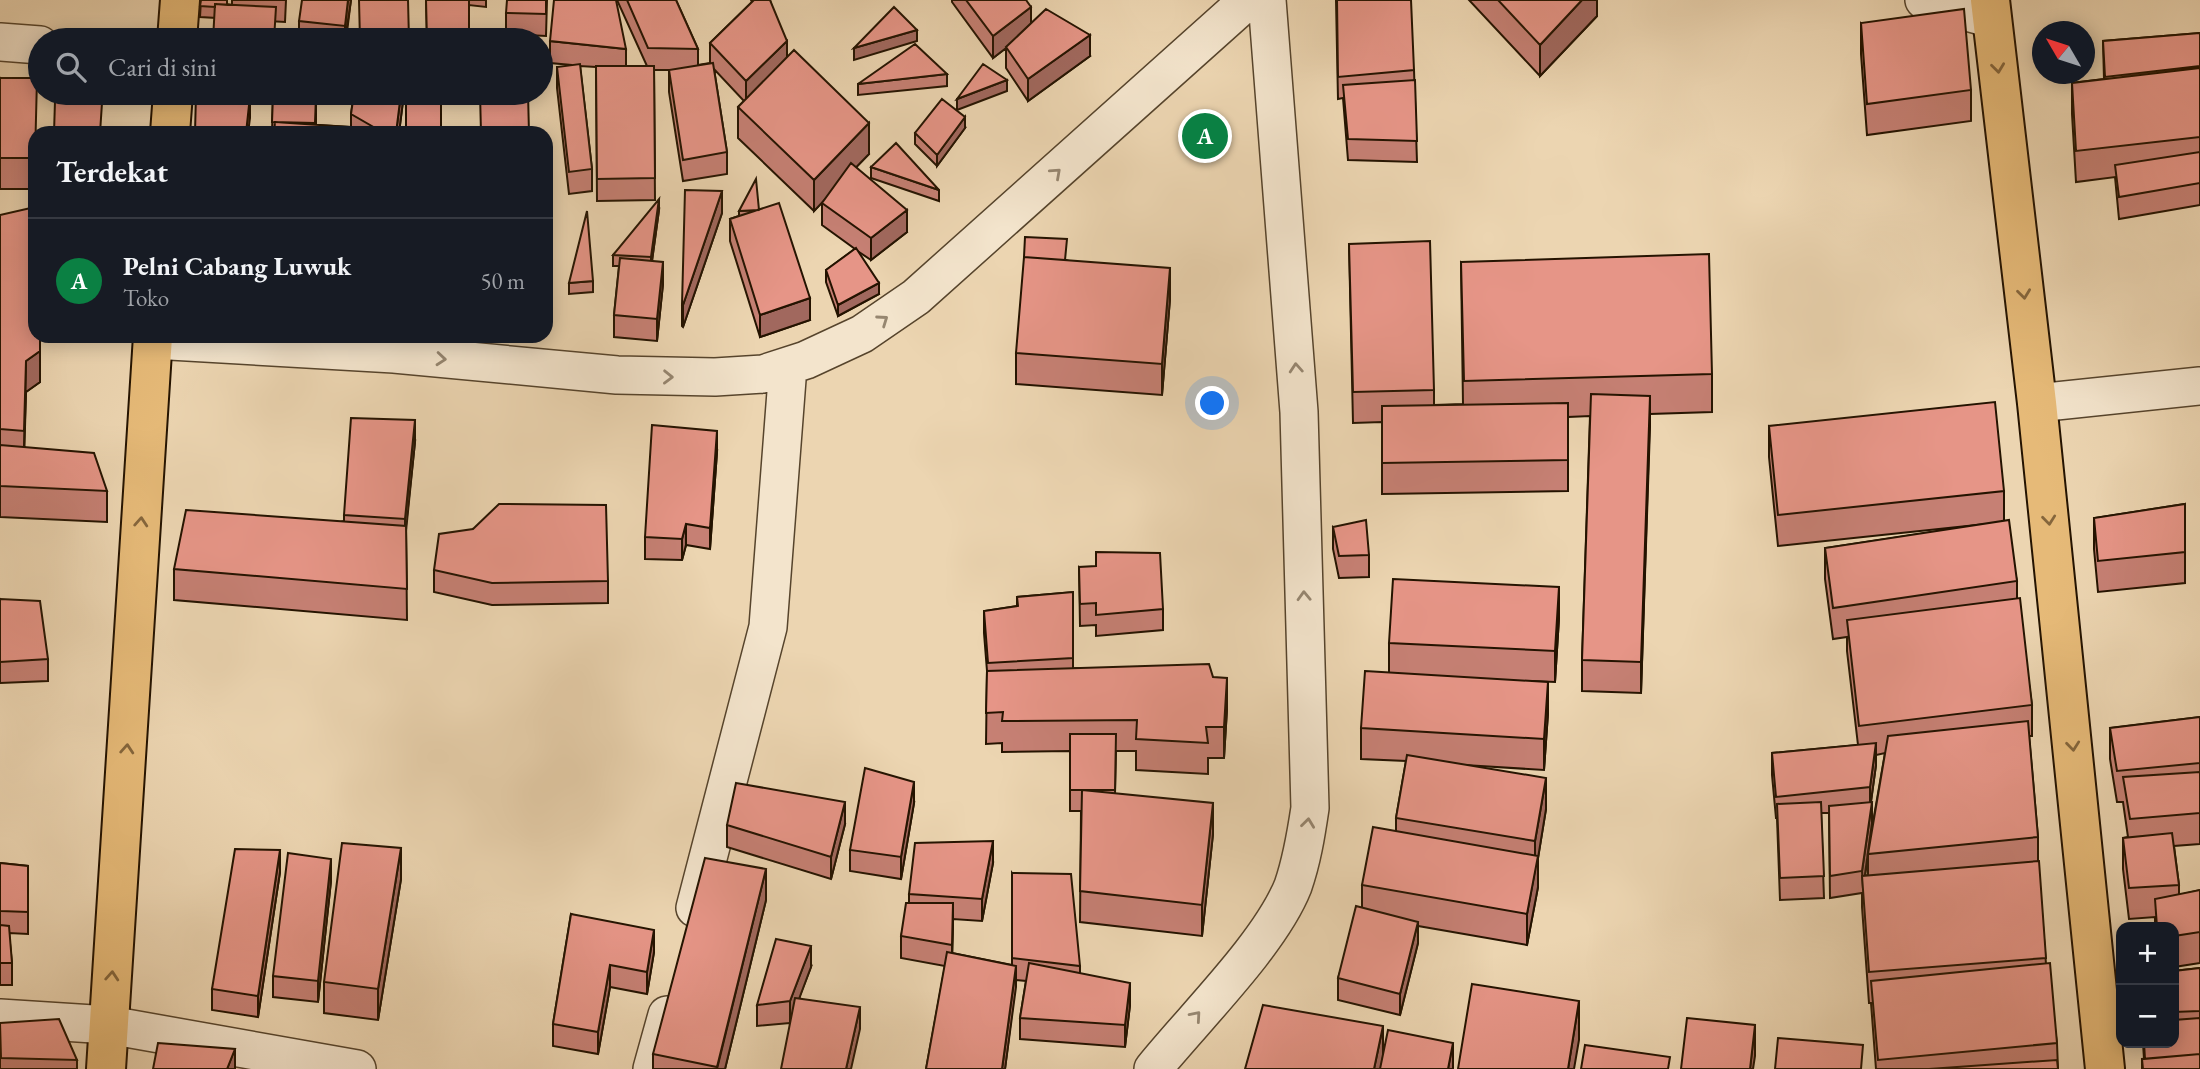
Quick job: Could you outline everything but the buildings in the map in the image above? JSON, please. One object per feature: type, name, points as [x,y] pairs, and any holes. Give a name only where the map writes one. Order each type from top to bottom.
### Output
[{"type":"highway","points":[[178,28],[180,0]]},
{"type":"highway","points":[[1991,10],[2037,403],[2105,1069]]},
{"type":"highway","points":[[171,126],[172,105]]},
{"type":"highway","points":[[106,1069],[153,343]]},
{"type":"street","points":[[228,343],[662,377],[763,374],[788,366],[862,334],[916,297],[1248,0]]},
{"type":"street","points":[[1153,1069],[1248,956],[1274,919],[1292,888],[1305,847],[1310,808],[1299,412],[1268,0]]},
{"type":"street","points":[[1924,0],[1991,10]]},
{"type":"street","points":[[0,42],[28,44]]},
{"type":"street","points":[[687,938],[768,627],[788,366]]},
{"type":"street","points":[[2037,403],[2200,386]]},
{"type":"street","points":[[652,1069],[677,977]]},
{"type":"street","points":[[0,1018],[109,1025],[357,1069]]},
{"type":"place","name":"Pelni Cabang Luwuk","points":[[1205,136]]}]
